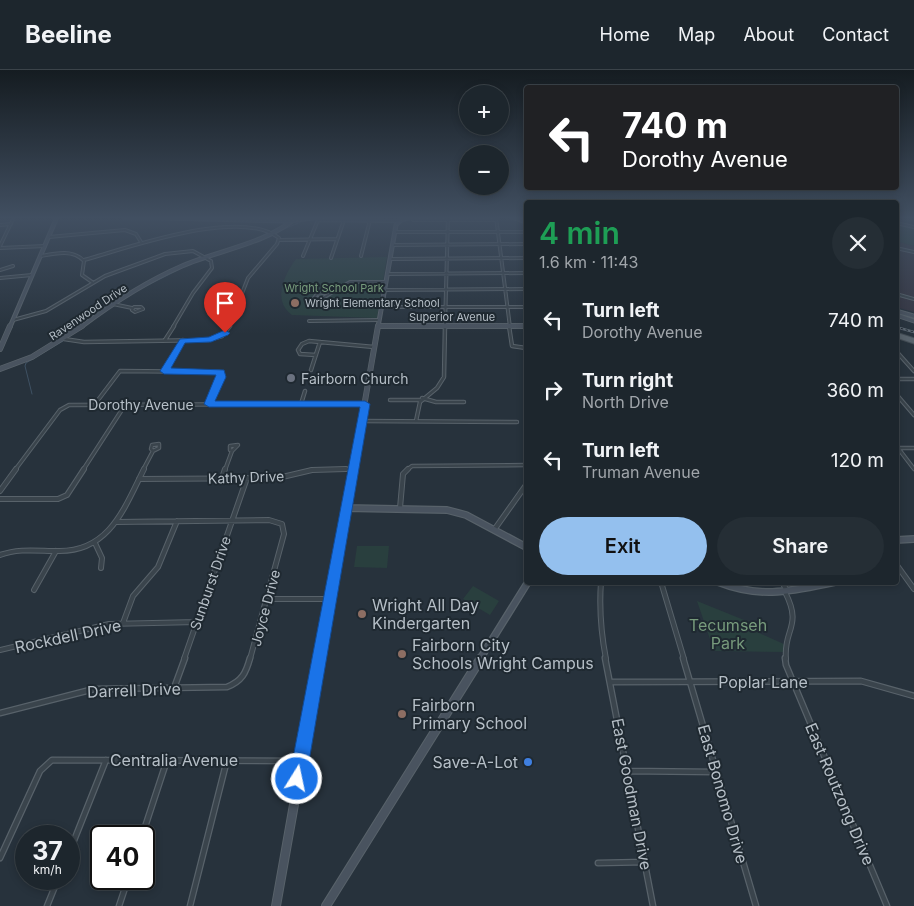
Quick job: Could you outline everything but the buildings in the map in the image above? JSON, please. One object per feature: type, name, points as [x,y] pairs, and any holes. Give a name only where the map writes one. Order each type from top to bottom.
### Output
[{"type":"main road","points":[[899,335],[914,340]]},
{"type":"street","points":[[0,349],[1,343],[41,256]]},
{"type":"street","points":[[75,256],[84,260],[97,256]]},
{"type":"street","points":[[12,320],[49,310],[94,282],[118,271],[161,256]]},
{"type":"street","points":[[64,339],[84,342],[211,340],[220,337],[226,332],[247,279],[266,256]]},
{"type":"street","points":[[276,906],[300,761],[390,256]]},
{"type":"street","points":[[166,340],[193,293],[212,270],[212,263],[206,257]]},
{"type":"street","name":"Ravenwood Drive","points":[[0,369],[37,356],[112,304],[152,282],[206,257]]},
{"type":"street","points":[[500,258],[512,346],[524,348]]},
{"type":"street","points":[[390,259],[524,258]]},
{"type":"street","points":[[416,421],[416,409],[421,399],[439,386],[443,380],[446,326],[446,259]]},
{"type":"street","points":[[84,260],[82,275],[86,280],[94,282]]},
{"type":"street","points":[[0,270],[13,266]]},
{"type":"street","points":[[387,274],[524,273]]},
{"type":"street","points":[[0,278],[32,275]]},
{"type":"street","points":[[336,290],[317,294],[314,298],[323,298],[350,282],[386,282]]},
{"type":"street","points":[[385,290],[524,289]]},
{"type":"street","points":[[899,295],[914,299]]},
{"type":"street","points":[[112,304],[132,308]]},
{"type":"street","points":[[382,307],[524,306]]},
{"type":"street","points":[[899,312],[914,316]]},
{"type":"street","points":[[899,316],[914,321]]},
{"type":"street","points":[[308,321],[379,320]]},
{"type":"street","name":"Superior Avenue","points":[[378,326],[524,326]]},
{"type":"street","points":[[164,371],[183,340]]},
{"type":"street","points":[[316,355],[300,354],[298,350],[304,342],[375,346]]},
{"type":"street","points":[[311,370],[320,342]]},
{"type":"street","points":[[899,354],[914,371]]},
{"type":"street","points":[[95,404],[116,374],[122,371],[219,371],[222,373],[221,377],[209,404]]},
{"type":"street","points":[[899,379],[914,379]]},
{"type":"street","points":[[301,404],[305,391]]},
{"type":"street","points":[[899,398],[914,415]]},
{"type":"street","points":[[390,400],[421,399],[436,402],[464,402]]},
{"type":"street","name":"Dorothy Avenue","points":[[0,491],[60,410],[67,406],[95,404],[365,404]]},
{"type":"street","points":[[0,499],[58,499],[66,496],[71,492],[125,404]]},
{"type":"street","points":[[362,421],[517,422]]},
{"type":"street","points":[[899,447],[914,448]]},
{"type":"street","points":[[899,450],[914,469]]},
{"type":"street","points":[[0,555],[12,552],[78,549],[95,543],[108,533],[116,522],[153,451]]},
{"type":"street","points":[[222,478],[232,451]]},
{"type":"street","points":[[400,508],[403,474],[412,466],[524,465]]},
{"type":"street","name":"Kathy Drive","points":[[139,479],[278,478],[312,470],[353,469]]},
{"type":"street","name":"Sunburst Drive","points":[[174,688],[247,478]]},
{"type":"street","points":[[494,530],[524,489]]},
{"type":"street","points":[[346,508],[447,510],[466,515],[524,546]]},
{"type":"street","points":[[116,522],[232,520]]},
{"type":"street","name":"Joyce Drive","points":[[232,520],[272,520],[282,524],[285,531],[249,666],[239,681]]},
{"type":"street","points":[[123,623],[133,596],[158,567],[177,521]]},
{"type":"street","points":[[899,540],[914,538]]},
{"type":"street","points":[[95,543],[102,558],[101,568]]},
{"type":"street","points":[[34,590],[56,551]]},
{"type":"street","points":[[899,568],[914,589]]},
{"type":"street","points":[[326,906],[526,585]]},
{"type":"street","name":"East Goodman Drive","points":[[601,585],[600,627],[653,906]]},
{"type":"street","name":"East Bonomo Drive","points":[[662,585],[756,906]]},
{"type":"street","points":[[726,585],[740,591],[758,594],[786,592],[820,585]]},
{"type":"street","name":"East Routzong Drive","points":[[783,585],[795,616],[794,628],[787,642],[785,652],[786,665],[887,906]]},
{"type":"street","points":[[267,599],[329,599]]},
{"type":"street","name":"Rockdell Drive","points":[[0,650],[91,628],[123,623],[196,622]]},
{"type":"street","name":"Darrell Drive","points":[[0,713],[94,689],[227,687],[239,681]]},
{"type":"street","name":"Poplar Lane","points":[[610,682],[861,681],[914,696]]},
{"type":"street","name":"Centralia Avenue","points":[[0,858],[40,772],[48,762],[55,760],[300,761]]},
{"type":"street","points":[[80,825],[106,760]]},
{"type":"street","points":[[145,825],[166,760]]},
{"type":"street","points":[[190,906],[227,760]]},
{"type":"street","points":[[627,771],[716,772]]},
{"type":"street","points":[[598,863],[645,862]]},
{"type":"street","points":[[48,906],[54,890]]},
{"type":"street","points":[[119,906],[124,890]]},
{"type":"shaded area","points":[[899,256],[914,256],[914,312],[899,308]]},
{"type":"green space","name":"Wright School Park","points":[[387,257],[377,318],[292,315],[282,303],[281,295],[284,280],[296,259]]},
{"type":"green space","points":[[357,546],[389,546],[387,568],[354,567]]},
{"type":"green space","points":[[473,586],[499,601],[490,615],[463,599]]},
{"type":"green space","name":"Tecumseh Park","points":[[697,601],[749,622],[750,626],[759,633],[786,645],[785,652],[714,651]]},
{"type":"waterway","points":[[138,290],[186,266]]},
{"type":"waterway","points":[[32,394],[25,366],[26,363],[63,341]]},
{"type":"railway","points":[[899,328],[914,332]]},
{"type":"place","name":"Wright Elementary School","points":[[295,303]]},
{"type":"place","name":"Fairborn Church","points":[[291,378]]},
{"type":"place","name":"Wright All Day Kindergarten","points":[[362,614]]},
{"type":"place","name":"Fairborn City Schools Wright Campus","points":[[402,654]]},
{"type":"place","name":"Fairborn Primary School","points":[[402,714]]},
{"type":"place","name":"Save-A-Lot","points":[[528,762]]},
{"type":"route","points":[[225,333],[211,340],[183,340],[164,371],[221,372],[221,377],[209,404],[365,404],[297,779]]}]
